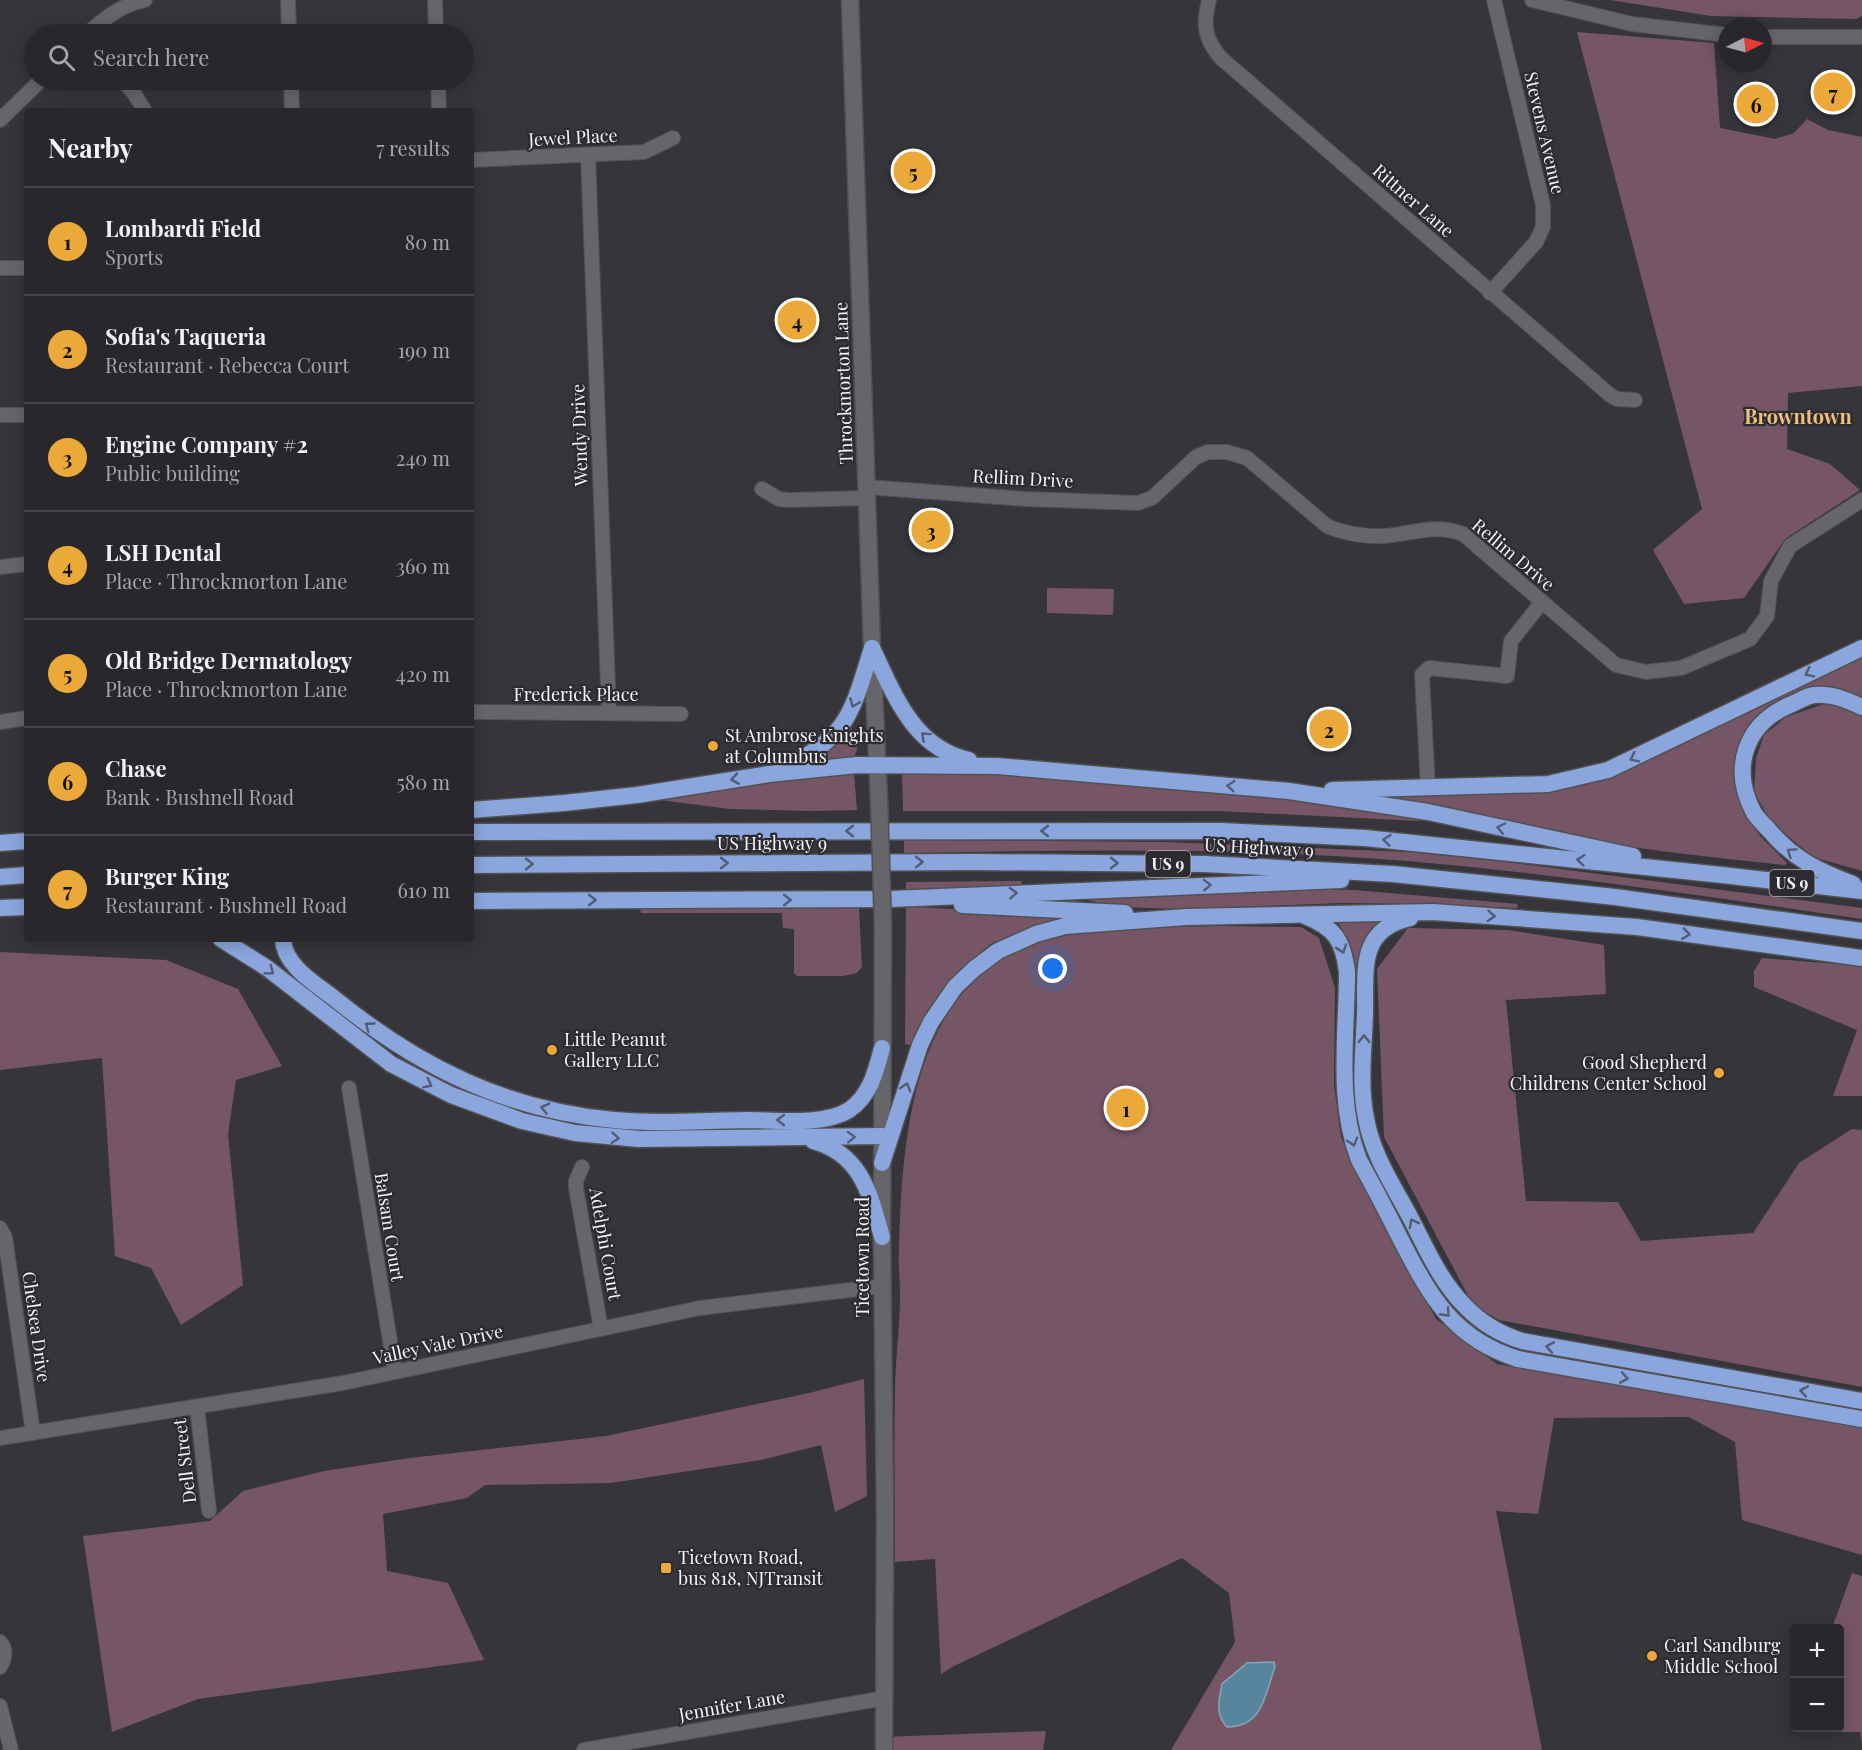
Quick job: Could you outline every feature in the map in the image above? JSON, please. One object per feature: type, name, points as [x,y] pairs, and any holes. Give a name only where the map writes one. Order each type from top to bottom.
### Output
[{"type":"highway","points":[[872,648],[903,711],[921,733],[941,749],[954,755],[997,766]]},
{"type":"highway","points":[[769,774],[811,755],[840,729],[857,696],[872,648]]},
{"type":"highway","points":[[1289,791],[1548,784],[1608,770],[1862,648]]},
{"type":"highway","points":[[1862,707],[1842,698],[1813,695],[1780,708],[1760,725],[1744,750],[1742,779],[1755,813],[1782,846],[1817,870],[1862,890]]},
{"type":"highway","points":[[474,810],[637,795],[769,774],[876,764],[997,766],[1289,791],[1428,812],[1722,875]]},
{"type":"highway","name":"US Highway 9","points":[[474,832],[1221,831],[1365,838],[1862,890]]},
{"type":"highway","points":[[0,843],[24,841]]},
{"type":"highway","name":"US Highway 9","points":[[474,865],[961,862],[1181,864],[1393,874],[1615,897],[1862,931]]},
{"type":"highway","points":[[474,901],[891,899],[1214,884],[1326,882],[1393,874]]},
{"type":"highway","points":[[0,877],[24,875]]},
{"type":"highway","points":[[891,899],[940,904],[1186,917]]},
{"type":"highway","points":[[3,908],[24,907]]},
{"type":"highway","points":[[882,1163],[915,1056],[925,1033],[955,987],[974,969],[1005,948],[1030,936],[1053,929],[1076,925],[1186,917],[1433,912],[1637,927],[1862,958]]},
{"type":"highway","points":[[1433,912],[1392,922],[1378,933],[1368,951],[1364,1105],[1378,1157],[1439,1272],[1458,1300],[1500,1333],[1522,1341],[1862,1401]]},
{"type":"highway","points":[[1298,914],[1318,921],[1332,931],[1341,943],[1347,972],[1346,1105],[1354,1146],[1359,1160],[1425,1285],[1451,1320],[1480,1342],[1518,1359],[1862,1419]]},
{"type":"highway","points":[[226,942],[267,968],[391,1064],[432,1086],[489,1111],[555,1130],[614,1138],[882,1136]]},
{"type":"highway","points":[[285,942],[289,957],[302,973],[397,1046],[438,1069],[482,1089],[529,1105],[579,1116],[645,1121],[809,1120],[836,1116],[850,1109],[868,1090],[882,1048]]},
{"type":"highway","points":[[800,1138],[830,1147],[855,1167],[869,1192],[882,1237]]},
{"type":"street","points":[[99,24],[129,4],[145,0]]},
{"type":"street","points":[[288,0],[289,24]]},
{"type":"street","points":[[435,0],[436,24]]},
{"type":"street","name":"Throckmorton Lane","points":[[850,0],[876,764]]},
{"type":"street","name":"Rittner Lane","points":[[1209,0],[1205,28],[1210,45],[1221,58],[1610,395],[1617,399],[1635,400]]},
{"type":"street","name":"Stevens Avenue","points":[[1490,293],[1536,242],[1544,227],[1544,205],[1494,0]]},
{"type":"street","points":[[1532,0],[1632,24],[1718,34]]},
{"type":"street","points":[[1772,37],[1862,37]]},
{"type":"street","points":[[0,120],[31,90]]},
{"type":"street","points":[[132,90],[143,108]]},
{"type":"street","points":[[291,90],[292,108]]},
{"type":"street","points":[[438,90],[439,108]]},
{"type":"street","name":"Jewel Place","points":[[474,160],[644,152],[673,138]]},
{"type":"street","name":"Wendy Drive","points":[[588,155],[609,713]]},
{"type":"street","points":[[0,268],[24,268]]},
{"type":"street","points":[[0,415],[24,415]]},
{"type":"street","name":"Rellim Drive","points":[[762,489],[779,499],[789,500],[867,492],[1138,503],[1152,498],[1197,457],[1208,452],[1227,452],[1247,458],[1327,526],[1339,532],[1382,536],[1419,529],[1449,528],[1463,534],[1616,665],[1646,672],[1681,668],[1750,639],[1767,616],[1771,581],[1790,546],[1862,500]]},
{"type":"street","points":[[0,567],[24,564]]},
{"type":"street","points":[[1428,788],[1422,675],[1424,670],[1429,668],[1507,676],[1511,641],[1542,602]]},
{"type":"street","name":"Frederick Place","points":[[474,712],[681,714]]},
{"type":"street","points":[[0,722],[24,718]]},
{"type":"street","name":"Ticetown Road","points":[[876,764],[883,926],[884,1750]]},
{"type":"street","name":"Balsam Court","points":[[349,1088],[394,1372]]},
{"type":"street","name":"Adelphi Court","points":[[582,1167],[576,1181],[576,1188],[601,1329]]},
{"type":"street","name":"Chelsea Drive","points":[[0,1228],[5,1237],[33,1433]]},
{"type":"street","name":"Valley Vale Drive","points":[[0,1438],[343,1383],[700,1308],[883,1286]]},
{"type":"street","name":"Dell Street","points":[[197,1407],[209,1512]]},
{"type":"street","points":[[0,1642],[3,1645],[5,1659],[0,1667]]},
{"type":"street","name":"Jennifer Lane","points":[[584,1750],[885,1698]]},
{"type":"street","points":[[0,1706],[11,1750]]},
{"type":"shaded area","points":[[1610,0],[1862,0],[1862,16],[1856,19],[1711,16]]},
{"type":"shaded area","points":[[1577,32],[1714,43],[1720,128],[1775,139],[1794,133],[1807,119],[1828,130],[1862,137],[1862,386],[1788,393],[1787,449],[1830,464],[1860,490],[1785,539],[1744,598],[1684,604],[1653,550],[1702,509]]},
{"type":"shaded area","points":[[1047,588],[1114,589],[1113,615],[1047,613]]},
{"type":"shaded area","points":[[1862,655],[1862,698],[1853,694],[1820,689],[1788,695],[1765,712],[1746,734],[1750,820],[1760,836],[1787,863],[1785,865],[1614,844],[1385,796],[1385,793],[1520,793],[1580,785],[1613,774]]},
{"type":"shaded area","points":[[1824,704],[1851,708],[1862,717],[1862,871],[1813,857],[1771,822],[1754,792],[1756,758],[1764,735],[1786,717]]},
{"type":"shaded area","points":[[851,729],[856,732],[857,750],[853,759],[803,766],[840,740]]},
{"type":"shaded area","points":[[902,772],[994,774],[1134,785],[1335,803],[1420,818],[1419,821],[1218,811],[903,811]]},
{"type":"shaded area","points":[[854,773],[857,810],[730,809],[659,800],[788,780]]},
{"type":"shaded area","points":[[904,840],[1166,842],[1409,852],[1506,862],[1862,908],[1862,919],[1578,879],[1407,861],[1282,853],[1093,851],[904,853]]},
{"type":"shaded area","points":[[1021,881],[1022,888],[906,891],[906,882]]},
{"type":"shaded area","points":[[1258,887],[1354,890],[1518,904],[1517,908],[1341,903],[1180,909],[1120,907],[1078,898]]},
{"type":"shaded area","points":[[906,906],[1107,917],[1056,921],[992,943],[957,973],[927,1011],[911,1045],[905,1044]]},
{"type":"shaded area","points":[[859,907],[862,967],[857,973],[843,976],[797,976],[794,973],[794,929],[783,928],[782,913],[641,913],[640,908]]},
{"type":"shaded area","points":[[1380,920],[1366,941],[1359,980],[1355,980],[1354,956],[1339,924],[1342,921]]},
{"type":"shaded area","points":[[1223,926],[1301,927],[1319,938],[1335,988],[1334,1085],[1341,1137],[1355,1169],[1436,1319],[1497,1364],[1862,1427],[1862,1555],[1742,1520],[1735,1442],[1689,1417],[1554,1418],[1538,1514],[1496,1511],[1542,1750],[1171,1750],[1235,1642],[1229,1593],[1182,1558],[941,1674],[935,1559],[895,1562],[895,1394],[900,1307],[900,1210],[909,1127],[917,1086],[930,1047],[949,1012],[974,981],[1006,956],[1029,945],[1055,937],[1111,929]]},
{"type":"shaded area","points":[[1408,928],[1508,930],[1604,945],[1606,994],[1506,1000],[1526,1201],[1618,1202],[1641,1241],[1753,1233],[1799,1163],[1852,1129],[1862,1130],[1862,1387],[1499,1320],[1473,1305],[1384,1137],[1377,969]]},
{"type":"shaded area","points":[[0,952],[166,960],[238,989],[282,1066],[236,1080],[228,1134],[243,1285],[181,1325],[151,1268],[115,1256],[102,1058],[0,1070]]},
{"type":"shaded area","points":[[1762,958],[1862,966],[1862,1096],[1833,1096],[1857,1030],[1754,987],[1754,971]]},
{"type":"shaded area","points":[[864,1379],[867,1496],[835,1512],[821,1445],[761,1460],[611,1483],[485,1485],[467,1498],[383,1514],[387,1571],[448,1583],[484,1660],[198,1699],[112,1732],[83,1536],[210,1521],[243,1491],[324,1471],[410,1458],[606,1436],[809,1393]]},
{"type":"shaded area","points":[[1852,1573],[1862,1576],[1862,1744],[1860,1732],[1844,1732],[1844,1624],[1833,1624]]},
{"type":"shaded area","points":[[1046,1731],[1043,1750],[883,1750],[883,1737]]},
{"type":"water","points":[[1274,1662],[1275,1667],[1265,1698],[1256,1715],[1249,1721],[1227,1727],[1219,1712],[1222,1684],[1247,1663]]},
{"type":"place","name":"Burger King","points":[[1833,92]]},
{"type":"place","name":"Chase","points":[[1756,104]]},
{"type":"place","name":"Old Bridge Dermatology","points":[[913,171]]},
{"type":"place","name":"LSH Dental","points":[[797,320]]},
{"type":"place","name":"Engine Company #2","points":[[931,530]]},
{"type":"place","name":"Sofia's Taqueria","points":[[1329,729]]},
{"type":"place","name":"St Ambrose Knights at Columbus","points":[[713,746]]},
{"type":"place","name":"Little Peanut Gallery LLC","points":[[552,1050]]},
{"type":"place","name":"Good Shepherd Childrens Center School","points":[[1719,1073]]},
{"type":"place","name":"Lombardi Field","points":[[1126,1108]]},
{"type":"place","name":"Ticetown Road, bus 818, NJTransit","points":[[666,1568]]},
{"type":"place","name":"Carl Sandburg Middle School","points":[[1652,1656]]},
{"type":"district","name":"Browntown","points":[[1798,417]]}]
